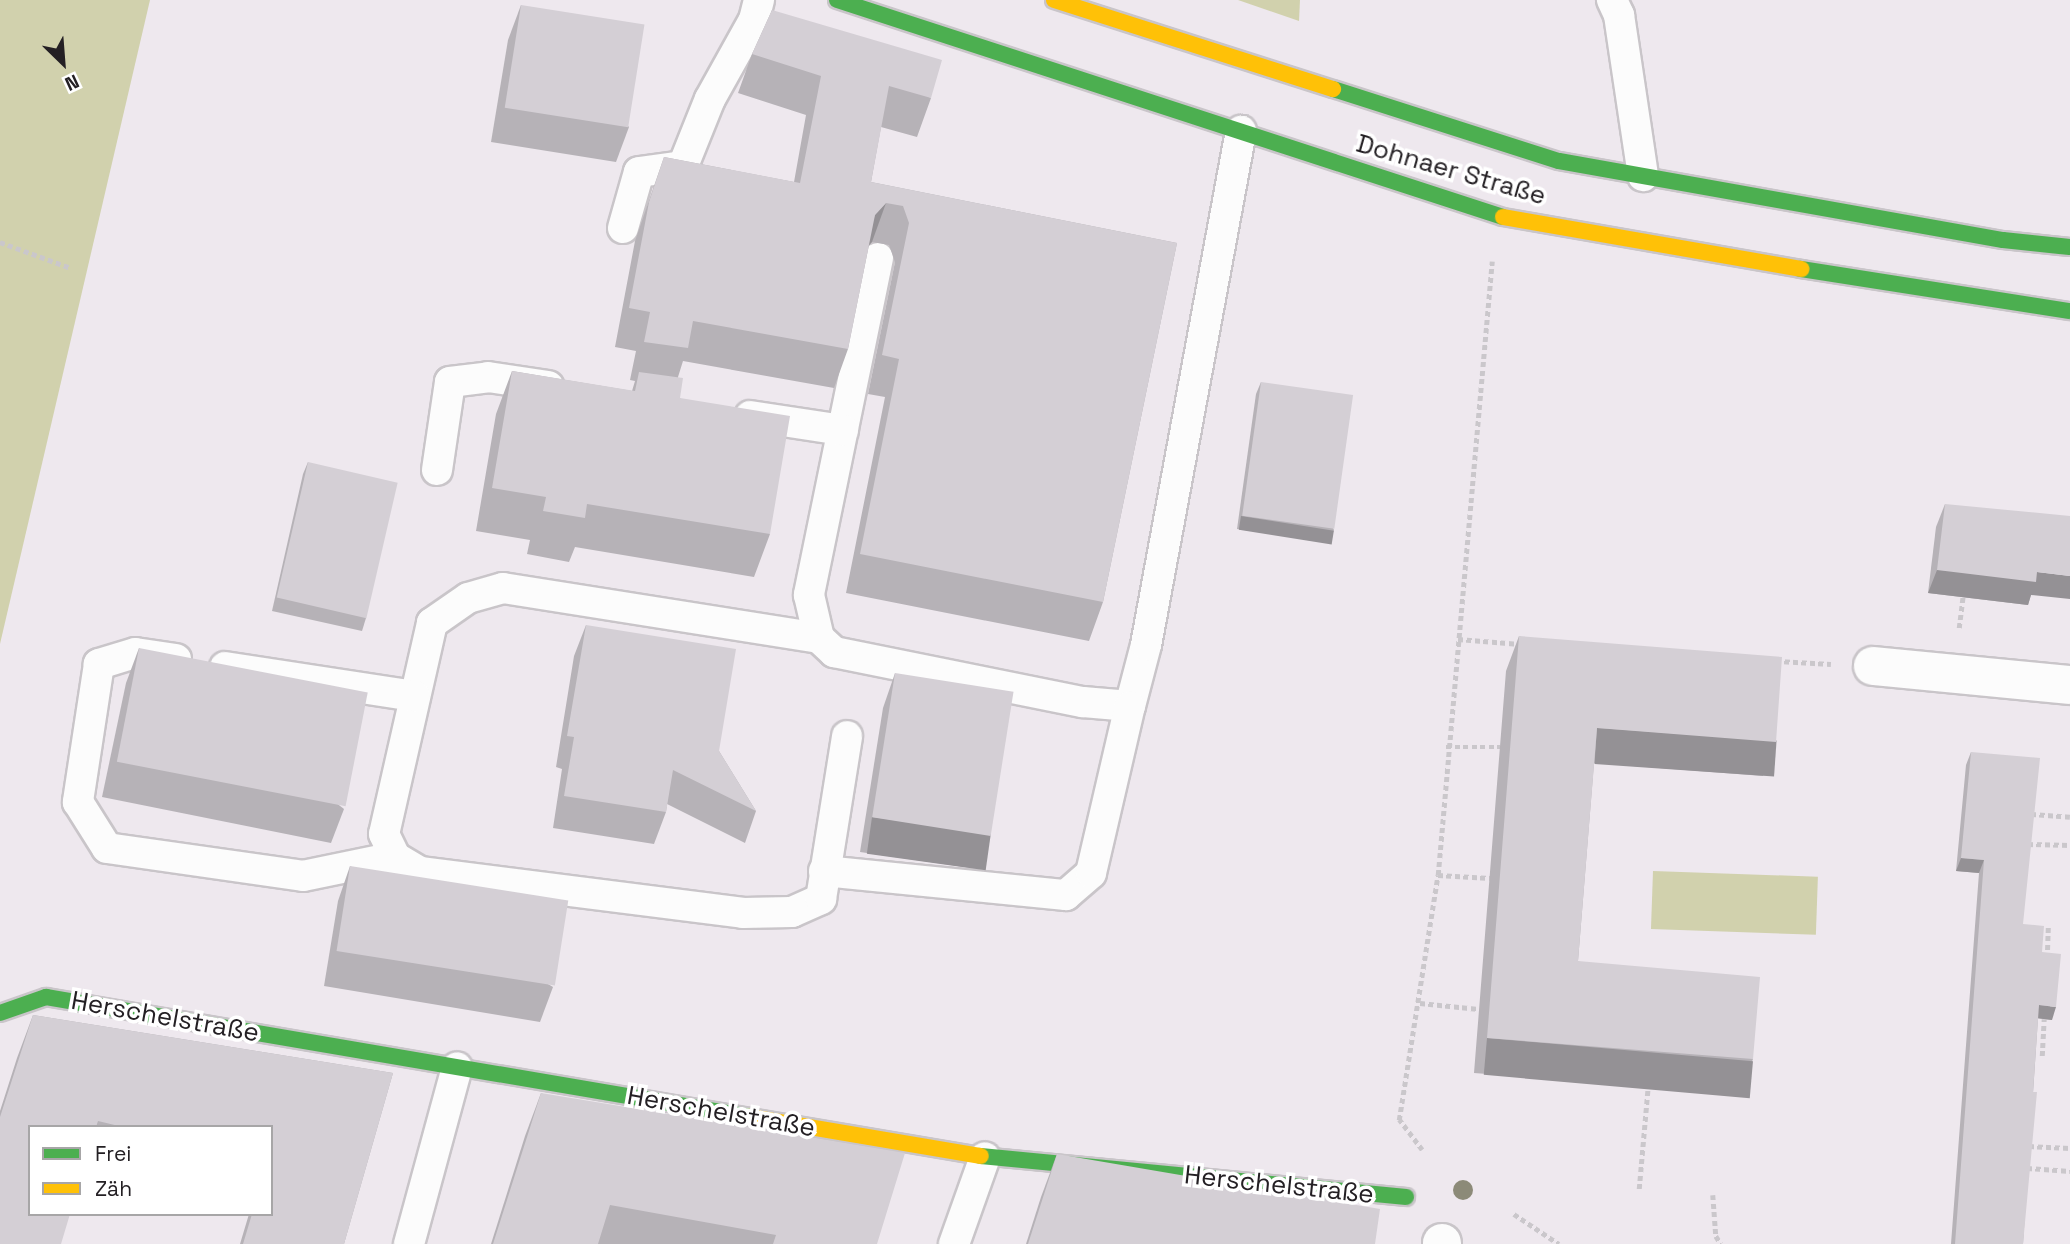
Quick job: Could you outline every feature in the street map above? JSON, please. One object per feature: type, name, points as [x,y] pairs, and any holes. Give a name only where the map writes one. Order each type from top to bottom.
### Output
[{"type":"main road","name":"Dohnaer Straße","points":[[837,0],[1500,216],[1913,289],[2070,311]]},
{"type":"main road","name":"Dohnaer Straße","points":[[1054,0],[1559,161],[2003,240],[2070,247]]},
{"type":"main road","name":"Herschelstraße","points":[[0,1013],[46,997],[985,1157],[1406,1197]]},
{"type":"street","points":[[1873,666],[2070,685]]},
{"type":"lane","points":[[623,228],[639,172],[682,166],[710,99],[754,20],[759,0]]},
{"type":"lane","points":[[1612,0],[1619,15],[1643,176]]},
{"type":"lane","points":[[824,871],[1066,895],[1091,873],[1146,645],[1241,131]]},
{"type":"lane","points":[[818,638],[809,595],[878,258]]},
{"type":"lane","points":[[436,471],[450,382],[488,377],[583,391]]},
{"type":"lane","points":[[720,411],[843,430]]},
{"type":"lane","points":[[848,736],[821,899],[792,912],[743,913],[420,872],[395,857],[384,834],[432,623],[468,598],[502,588],[818,638],[834,652],[1083,702],[1130,706]]},
{"type":"lane","points":[[395,857],[303,876],[107,848],[78,802],[99,664],[111,660],[135,653],[415,696]]},
{"type":"lane","points":[[409,1244],[457,1067]]},
{"type":"lane","points":[[954,1244],[985,1157]]},
{"type":"path","points":[[1422,1150],[1399,1120],[1420,1003],[1438,875],[1446,747],[1500,216]]},
{"type":"path","points":[[0,242],[71,268]]},
{"type":"path","points":[[1458,639],[1527,645]]},
{"type":"path","points":[[1762,661],[1873,666]]},
{"type":"path","points":[[1446,747],[1500,747]]},
{"type":"path","points":[[2031,814],[2070,817]]},
{"type":"path","points":[[2028,844],[2070,845]]},
{"type":"path","points":[[1438,875],[1490,878]]},
{"type":"path","points":[[2046,966],[2048,925]]},
{"type":"path","points":[[1420,1003],[1479,1009]]},
{"type":"path","points":[[2042,1056],[2044,1019]]},
{"type":"path","points":[[1639,1189],[1648,1086]]},
{"type":"path","points":[[2029,1146],[2070,1148]]},
{"type":"path","points":[[2027,1168],[2070,1171]]},
{"type":"path","points":[[1713,1195],[1721,1244]]},
{"type":"path","points":[[1514,1214],[1559,1244]]},
{"type":"green space","points":[[0,0],[150,0],[0,644]]},
{"type":"green space","points":[[1238,0],[1300,0],[1299,21]]},
{"type":"green space","points":[[1653,871],[1818,877],[1816,935],[1651,929]]},
{"type":"building","points":[[521,5],[644,25],[628,127],[505,108]]},
{"type":"building","points":[[772,10],[942,60],[931,98],[889,86],[871,182],[1177,243],[1103,602],[860,554],[899,359],[882,355],[909,223],[903,206],[886,203],[875,215],[848,349],[693,321],[688,348],[644,342],[650,312],[629,308],[649,202],[664,157],[800,183],[821,76],[752,54]]},
{"type":"building","points":[[512,371],[635,391],[639,372],[683,378],[680,398],[790,416],[770,534],[587,504],[585,518],[543,511],[546,497],[492,488]]},
{"type":"building","points":[[1261,382],[1353,395],[1334,529],[1242,516]]},
{"type":"building","points":[[308,462],[398,483],[366,618],[277,597]]},
{"type":"building","points":[[1945,504],[2070,516],[2070,576],[2037,572],[2036,582],[1937,570]]},
{"type":"building","points":[[586,625],[736,649],[719,751],[756,811],[673,770],[666,812],[564,796],[574,737],[567,736]]},
{"type":"building","points":[[1519,636],[1782,657],[1776,742],[1597,728],[1578,961],[1760,977],[1753,1059],[1487,1038]]},
{"type":"building","points":[[139,648],[368,692],[346,806],[117,762]]},
{"type":"building","points":[[895,673],[1014,692],[991,836],[872,817]]},
{"type":"building","points":[[1971,752],[2040,758],[2023,924],[2044,926],[2042,952],[2061,954],[2056,1007],[2039,1005],[2033,1092],[2037,1092],[2023,1244],[1955,1244],[1984,860],[1961,858]]},
{"type":"building","points":[[350,866],[568,901],[555,986],[337,951]]},
{"type":"building","points":[[33,1015],[393,1073],[344,1244],[243,1244],[251,1216],[273,1216],[273,1125],[115,1125],[98,1121],[97,1125],[28,1125],[28,1216],[69,1216],[61,1244],[0,1244],[0,1117]]},
{"type":"building","points":[[541,1093],[905,1153],[877,1244],[773,1244],[776,1235],[610,1205],[598,1244],[493,1244]]},
{"type":"building","points":[[1057,1154],[1380,1209],[1375,1244],[1028,1244]]},
{"type":"traffic: fast","points":[[837,0],[1503,217]]},
{"type":"traffic: fast","points":[[1333,89],[1559,161],[2003,240],[2070,247]]},
{"type":"traffic: fast","points":[[1801,269],[2070,311]]},
{"type":"traffic: fast","points":[[0,1013],[46,997],[750,1117]]},
{"type":"traffic: fast","points":[[981,1156],[1406,1197]]},
{"type":"traffic: slow","points":[[1054,0],[1333,89]]},
{"type":"traffic: slow","points":[[1503,217],[1801,269]]},
{"type":"traffic: slow","points":[[750,1117],[981,1156]]}]
